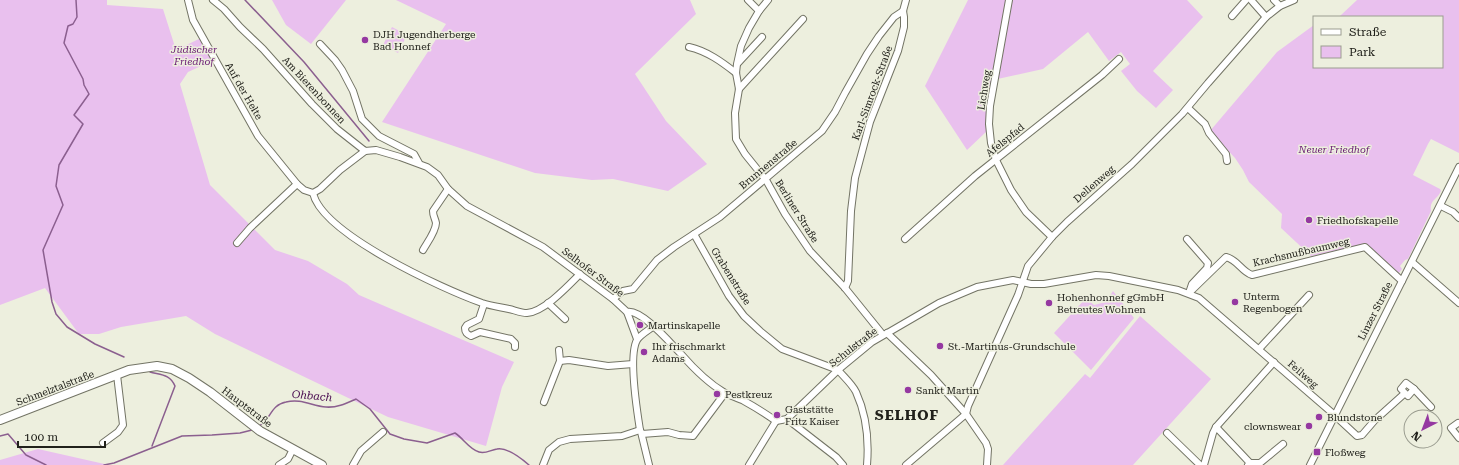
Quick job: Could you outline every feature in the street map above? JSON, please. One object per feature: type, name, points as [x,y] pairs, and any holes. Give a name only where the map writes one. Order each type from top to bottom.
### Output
[{"type":"main road","name":"Schmelztalstraße","points":[[0,420],[141,367],[158,366],[172,369],[189,378]]},
{"type":"main road","name":"Hauptstraße","points":[[189,378],[210,392],[260,431],[322,465]]},
{"type":"street","name":"Auf der Helte","points":[[188,0],[193,20],[258,136],[297,184],[304,190],[313,193]]},
{"type":"street","name":"Am Bierenbonnen","points":[[213,0],[224,9],[263,49],[312,104],[337,129],[365,151]]},
{"type":"street","points":[[748,0],[759,11]]},
{"type":"street","name":"Berliner Straße","points":[[768,0],[759,11],[741,46],[736,73],[739,89],[735,113],[736,139],[745,154],[766,180],[785,214],[810,251],[846,289],[885,334],[931,375],[966,414],[986,443],[988,449],[987,465]]},
{"type":"street","name":"Karl-Simrock-Straße","points":[[846,289],[848,281],[851,211],[855,178],[870,122],[898,51],[904,27],[903,11],[906,0]]},
{"type":"street","name":"Lichweg","points":[[1009,0],[990,106],[989,124],[991,143],[996,160],[1011,190],[1026,212],[1052,237]]},
{"type":"street","points":[[1232,16],[1246,0]]},
{"type":"street","points":[[1251,0],[1266,17]]},
{"type":"street","points":[[1274,0],[1280,6]]},
{"type":"street","name":"Dellenweg","points":[[966,414],[968,406],[1023,282],[1028,266],[1052,237],[1067,222],[1132,164],[1188,108],[1266,17],[1280,6],[1294,0]]},
{"type":"street","name":"Brunnenstraße","points":[[613,299],[623,291],[633,289],[658,260],[674,247],[720,217],[766,180],[822,131],[835,112],[875,42],[891,20],[903,11]]},
{"type":"street","points":[[739,89],[804,19]]},
{"type":"street","points":[[737,64],[762,37]]},
{"type":"street","name":"Selhofer Straße","points":[[320,44],[342,70],[353,91],[360,114],[366,124],[379,136],[414,154],[419,163],[438,175],[448,189],[467,206],[543,247],[613,299],[627,312],[632,311],[638,314],[654,326],[694,368],[713,385],[776,421]]},
{"type":"street","points":[[690,47],[699,49],[711,55],[736,73]]},
{"type":"street","name":"Afelspfad","points":[[905,239],[975,176],[1102,75],[1119,59]]},
{"type":"street","points":[[1188,108],[1205,124],[1209,133],[1226,154],[1227,161]]},
{"type":"street","points":[[419,163],[376,150],[365,151],[340,170],[320,189],[313,193],[314,201],[322,211],[344,230],[384,258],[409,271],[484,304],[526,313],[534,311],[548,303],[580,274]]},
{"type":"street","name":"Linzer Straße","points":[[1310,465],[1441,206],[1459,167]]},
{"type":"street","points":[[237,243],[250,228],[297,184]]},
{"type":"street","points":[[423,250],[436,226],[433,211],[448,189]]},
{"type":"street","points":[[1441,206],[1454,212],[1459,218]]},
{"type":"street","name":"Grabenstraße","points":[[694,234],[729,296],[744,316],[782,349],[838,370]]},
{"type":"street","points":[[1023,282],[1044,284],[1096,275],[1109,276],[1189,293],[1192,284],[1207,268],[1208,263],[1187,239]]},
{"type":"street","name":"Krachsnußbaumweg","points":[[1189,293],[1226,257],[1233,258],[1252,275],[1365,247],[1402,281]]},
{"type":"street","points":[[1412,262],[1459,303]]},
{"type":"street","name":"Schulstraße","points":[[787,419],[838,370],[872,342],[885,334],[939,303],[976,287],[1014,280],[1023,282]]},
{"type":"street","name":"Feilweg","points":[[1189,293],[1204,302],[1357,436],[1362,435],[1375,420],[1404,394]]},
{"type":"street","points":[[1259,349],[1309,295]]},
{"type":"street","points":[[548,303],[564,319]]},
{"type":"street","points":[[484,304],[479,319],[467,325],[465,332],[471,336],[480,332],[511,339],[515,343],[515,347]]},
{"type":"street","points":[[627,312],[637,339],[633,364],[641,432],[649,465]]},
{"type":"street","points":[[637,339],[654,326]]},
{"type":"street","points":[[544,402],[560,361],[559,350]]},
{"type":"street","points":[[560,361],[569,360],[608,366],[633,364]]},
{"type":"street","points":[[1204,465],[1216,427],[1274,362]]},
{"type":"street","points":[[838,370],[855,392],[862,412],[867,431],[867,465]]},
{"type":"street","points":[[103,443],[118,432],[123,425],[117,375]]},
{"type":"street","points":[[1414,389],[1408,396],[1400,389],[1406,383],[1414,389],[1431,407]]},
{"type":"street","points":[[543,465],[549,450],[560,442],[570,439],[622,436],[641,432],[668,432],[679,435],[693,436],[725,393]]},
{"type":"street","points":[[906,465],[966,414]]},
{"type":"street","points":[[749,465],[776,421],[787,419],[836,457],[843,465]]},
{"type":"street","points":[[1458,423],[1451,428],[1459,438]]},
{"type":"street","points":[[1216,427],[1249,464],[1260,463],[1283,444]]},
{"type":"street","points":[[353,465],[362,451],[383,432]]},
{"type":"street","points":[[1167,433],[1200,465]]},
{"type":"street","points":[[279,465],[288,459],[294,449]]},
{"type":"green space","name":"Jüdischer Friedhof","points":[[0,0],[107,0],[107,5],[163,9],[176,50],[201,38],[212,61],[188,72],[180,84],[210,185],[275,250],[308,261],[347,284],[359,295],[514,362],[502,387],[486,446],[388,417],[215,334],[186,316],[121,327],[99,334],[79,334],[45,288],[0,305]]},
{"type":"green space","points":[[272,0],[346,0],[311,44],[286,25]]},
{"type":"green space","points":[[396,0],[690,0],[696,14],[635,74],[666,121],[707,164],[668,191],[613,179],[592,180],[535,173],[382,122],[446,24]]},
{"type":"green space","points":[[968,0],[1187,0],[1203,17],[1153,71],[1173,90],[1156,108],[1137,91],[1121,71],[1130,64],[1121,52],[1109,61],[1088,32],[1043,69],[993,80],[988,107],[987,131],[967,150],[925,86]]},
{"type":"green space","name":"Neuer Friedhof","points":[[1357,0],[1459,0],[1459,153],[1431,139],[1428,144],[1413,175],[1440,189],[1441,191],[1432,202],[1431,211],[1408,259],[1405,260],[1400,266],[1402,269],[1398,274],[1367,244],[1311,256],[1281,228],[1282,214],[1249,182],[1235,158],[1210,131],[1277,52],[1313,26],[1313,68],[1443,68],[1443,16],[1340,16]]},
{"type":"green space","points":[[392,27],[407,35],[398,53],[383,45]]},
{"type":"green space","points":[[1113,291],[1134,318],[1091,370],[1054,333],[1086,298],[1094,305],[1106,302]]},
{"type":"green space","points":[[1140,316],[1211,379],[1133,465],[1003,465],[1085,374],[1090,378]]},
{"type":"green space","points":[[38,449],[109,465],[0,465],[0,460]]},
{"type":"waterway","points":[[76,0],[77,17],[73,24],[68,26],[64,43],[83,79],[84,85],[89,94],[74,115],[83,124],[59,165],[56,186],[63,205],[43,250],[52,302],[56,314],[67,327],[95,344],[124,357]]},
{"type":"waterway","points":[[245,0],[304,62],[369,141]]},
{"type":"waterway","points":[[150,372],[168,377],[175,386],[152,446]]},
{"type":"waterway","name":"Ohbach","points":[[259,426],[277,406],[286,402],[297,401],[334,407],[356,399],[370,409],[390,434],[404,439],[427,443],[455,433],[475,451],[484,453],[497,449],[505,450],[514,454],[529,465]]},
{"type":"waterway","name":"Ohbach","points":[[104,465],[114,463],[182,436],[240,433],[252,430]]},
{"type":"waterway","name":"Ohbach","points":[[0,436],[8,434],[26,455],[46,465]]},
{"type":"place","name":"DJH Jugendherberge Bad Honnef","points":[[365,40]]},
{"type":"place","name":"Friedhofskapelle","points":[[1309,220]]},
{"type":"place","name":"Unterm Regenbogen","points":[[1235,302]]},
{"type":"place","name":"Hohenhonnef gGmbH Betreutes Wohnen","points":[[1049,303]]},
{"type":"place","name":"Martinskapelle","points":[[640,325]]},
{"type":"place","name":"St.-Martinus-Grundschule","points":[[940,346]]},
{"type":"place","name":"Ihr frischmarkt Adams","points":[[644,352]]},
{"type":"place","name":"Sankt Martin","points":[[908,390]]},
{"type":"place","name":"Pestkreuz","points":[[717,394]]},
{"type":"place","name":"Gaststätte Fritz Kaiser","points":[[777,415]]},
{"type":"place","name":"Blundstone","points":[[1319,417]]},
{"type":"place","name":"clownswear","points":[[1309,426]]},
{"type":"place","name":"Floßweg","points":[[1317,452]]},
{"type":"district","name":"SELHOF","points":[[907,415]]}]
